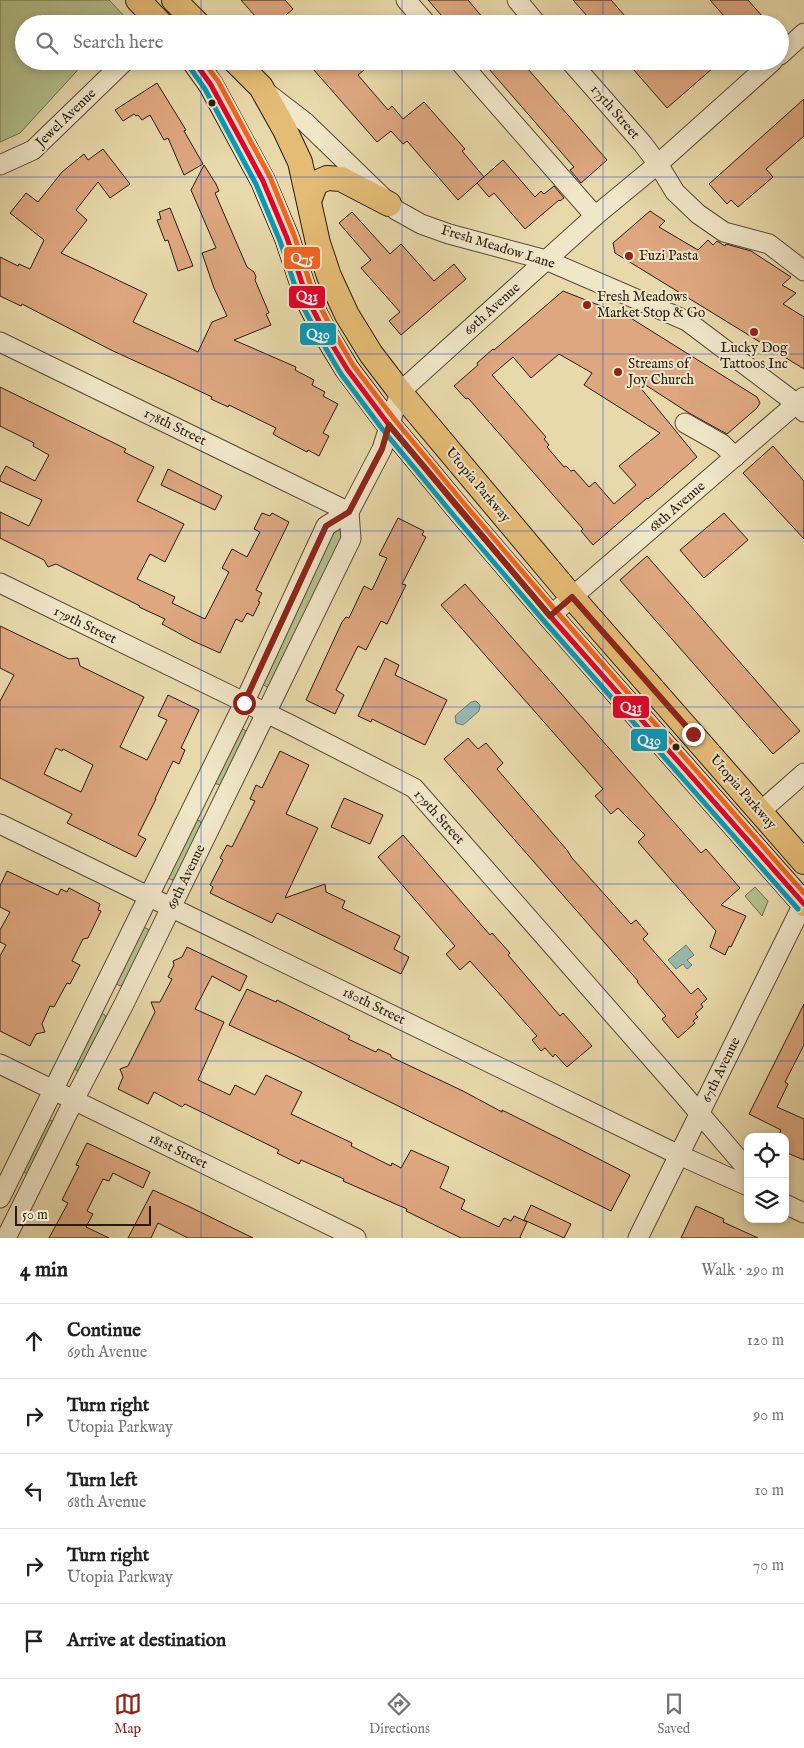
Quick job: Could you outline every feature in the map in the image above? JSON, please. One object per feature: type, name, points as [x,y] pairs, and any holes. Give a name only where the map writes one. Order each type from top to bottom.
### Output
[{"type":"main road","points":[[138,0],[153,15]]},
{"type":"main road","points":[[181,2],[191,15]]},
{"type":"main road","name":"Utopia Parkway","points":[[200,70],[211,85],[263,181],[287,238],[307,298],[347,369],[389,425],[550,616],[804,903]]},
{"type":"main road","name":"Utopia Parkway","points":[[244,70],[261,87],[300,162],[318,242],[329,276],[347,315],[371,354],[400,392],[572,597],[804,862]]},
{"type":"main road","points":[[309,201],[316,183],[327,178],[341,179],[389,204]]},
{"type":"street","points":[[406,0],[419,15]]},
{"type":"street","points":[[517,0],[530,15]]},
{"type":"street","points":[[170,15],[181,2]]},
{"type":"street","points":[[789,46],[804,33]]},
{"type":"street","name":"Jewel Avenue","points":[[0,165],[33,150],[116,70]]},
{"type":"street","points":[[467,70],[595,216]]},
{"type":"street","name":"175th Street","points":[[578,70],[658,164],[676,192],[698,214],[724,232],[769,244],[804,271]]},
{"type":"street","name":"69th Avenue","points":[[3,1192],[244,703],[326,526],[349,512],[382,449],[400,392],[595,216],[658,164],[763,70]]},
{"type":"street","name":"Fresh Meadow Lane","points":[[261,87],[305,122],[396,210],[421,224],[449,234],[546,260],[687,321],[802,404]]},
{"type":"street","name":"178th Street","points":[[0,342],[349,512]]},
{"type":"street","name":"68th Avenue","points":[[550,616],[735,457],[802,404]]},
{"type":"street","points":[[685,423],[722,444],[735,457]]},
{"type":"street","name":"69th Avenue","points":[[6,1238],[172,907],[351,540],[349,512]]},
{"type":"street","name":"179th Street","points":[[0,583],[414,788],[744,1165]]},
{"type":"street","points":[[760,811],[804,774]]},
{"type":"street","points":[[195,802],[218,813]]},
{"type":"street","name":"180th Street","points":[[0,824],[679,1155],[744,1184]]},
{"type":"street","name":"67th Avenue","points":[[638,1238],[804,903]]},
{"type":"street","points":[[101,994],[124,1004]]},
{"type":"street","name":"181st Street","points":[[0,1064],[356,1238]]},
{"type":"street","points":[[3,1192],[27,1196]]},
{"type":"street","points":[[789,1206],[804,1213]]},
{"type":"green space","points":[[0,0],[109,0],[123,15],[15,15],[15,70],[78,70],[20,133],[0,142]]},
{"type":"green space","points":[[337,530],[342,531],[344,537],[271,686],[267,687],[262,684],[332,534]]},
{"type":"green space","points":[[241,729],[245,730],[247,735],[224,782],[220,785],[214,783]]},
{"type":"green space","points":[[196,820],[200,821],[202,826],[176,878],[172,880],[168,878]]},
{"type":"green space","points":[[755,887],[768,901],[762,916],[745,896]]},
{"type":"green space","points":[[143,927],[148,929],[150,934],[124,984],[120,986],[115,983]]},
{"type":"green space","points":[[101,1013],[105,1015],[106,1020],[84,1068],[78,1071],[74,1069],[72,1064]]},
{"type":"green space","points":[[48,1119],[52,1121],[54,1126],[28,1174],[23,1172]]},
{"type":"water","points":[[476,701],[480,705],[479,711],[463,725],[456,723],[455,716],[471,702]]},
{"type":"water","points":[[686,945],[694,955],[687,960],[692,965],[687,969],[683,964],[676,969],[668,960]]},
{"type":"building","points":[[241,0],[285,0],[293,9],[286,15],[254,15]]},
{"type":"building","points":[[428,0],[468,0],[480,15],[441,15]]},
{"type":"building","points":[[573,0],[611,0],[624,15],[586,15]]},
{"type":"building","points":[[710,0],[748,0],[761,15],[723,15]]},
{"type":"building","points":[[314,70],[364,70],[358,75],[388,110],[392,106],[403,119],[424,102],[465,149],[462,151],[484,177],[458,200],[407,141],[403,144],[391,131],[377,142]]},
{"type":"building","points":[[490,70],[529,70],[607,160],[581,183],[570,170],[574,167]]},
{"type":"building","points":[[634,70],[711,70],[667,108]]},
{"type":"building","points":[[157,83],[186,130],[184,131],[203,164],[184,175],[168,138],[164,140],[150,115],[142,120],[138,115],[134,114],[123,121],[115,110]]},
{"type":"building","points":[[804,99],[804,136],[766,169],[773,177],[738,207],[731,200],[727,204],[709,184]]},
{"type":"building","points":[[103,149],[130,184],[110,198],[98,182],[76,210],[87,220],[61,253],[147,294],[133,322],[198,352],[212,322],[227,316],[214,288],[202,253],[216,248],[191,190],[204,165],[216,184],[219,191],[215,193],[247,267],[254,272],[255,280],[269,313],[266,314],[271,325],[234,340],[296,367],[295,370],[314,380],[312,385],[325,392],[323,396],[338,404],[323,433],[329,436],[319,456],[308,450],[307,452],[273,434],[276,428],[229,405],[228,407],[211,399],[212,397],[111,350],[22,304],[21,306],[0,296],[0,257],[18,266],[19,264],[30,269],[44,240],[10,213],[26,193],[38,202],[62,172],[84,154],[88,160]]},
{"type":"building","points":[[503,160],[535,197],[541,191],[544,194],[554,186],[564,198],[559,200],[525,229],[494,193],[489,197],[477,183]]},
{"type":"building","points":[[170,208],[193,266],[178,271],[168,240],[165,241],[157,220],[161,219],[159,212]]},
{"type":"building","points":[[650,211],[665,221],[659,227],[698,250],[708,240],[713,245],[717,241],[725,246],[726,244],[751,251],[791,277],[782,285],[796,293],[783,304],[804,317],[804,369],[615,253],[613,243]]},
{"type":"building","points":[[352,212],[390,254],[401,244],[434,281],[454,264],[466,279],[401,335],[389,321],[400,312],[361,268],[371,260],[339,223]]},
{"type":"building","points":[[563,291],[629,317],[757,397],[760,403],[757,408],[727,434],[689,413],[630,375],[697,457],[593,545],[581,531],[583,529],[468,398],[466,399],[454,386],[478,365],[477,363]],"holes":[[[559,354],[592,373],[584,385],[660,433],[619,466],[636,485],[614,504],[595,482],[589,487],[574,470],[571,471],[566,466],[564,467],[547,447],[549,445],[544,439],[546,437],[492,375],[513,357],[531,378]]]},
{"type":"building","points":[[0,387],[126,449],[124,452],[154,467],[137,501],[184,524],[165,562],[150,554],[137,579],[175,597],[172,603],[205,619],[229,572],[222,568],[232,549],[247,557],[260,532],[254,529],[262,513],[270,516],[272,513],[289,522],[256,590],[262,593],[253,616],[247,613],[242,622],[236,619],[220,653],[162,624],[165,619],[56,564],[48,567],[44,560],[0,538],[0,512],[29,526],[42,500],[0,481],[6,466],[35,481],[49,455],[33,446],[34,443],[0,426]]},
{"type":"building","points":[[773,446],[804,481],[804,539],[743,473]]},
{"type":"building","points":[[168,469],[222,496],[215,510],[161,485]]},
{"type":"building","points":[[724,513],[748,540],[704,578],[680,550]]},
{"type":"building","points":[[398,518],[424,531],[422,535],[426,537],[402,584],[406,585],[387,624],[381,621],[366,650],[358,646],[336,690],[344,695],[335,714],[306,700],[342,622],[346,617],[349,618],[364,586],[372,590],[387,558],[379,555]]},
{"type":"building","points":[[647,556],[800,731],[773,754],[620,580]]},
{"type":"building","points":[[465,584],[701,853],[706,849],[740,888],[721,905],[746,916],[725,955],[710,947],[716,931],[638,842],[645,835],[618,808],[611,814],[595,796],[603,789],[441,605]]},
{"type":"building","points":[[0,626],[69,659],[78,658],[80,666],[144,697],[120,747],[147,760],[167,720],[158,716],[168,695],[199,710],[181,748],[185,750],[179,764],[173,761],[138,835],[146,839],[136,857],[67,823],[72,814],[0,778],[0,701],[14,675],[0,668]],"holes":[[[56,748],[62,751],[63,749],[93,765],[81,792],[44,774]]]},
{"type":"building","points":[[385,658],[399,665],[395,675],[447,700],[425,745],[372,719],[371,722],[358,716]]},
{"type":"building","points":[[468,738],[478,749],[486,743],[503,763],[497,769],[572,858],[631,924],[636,920],[648,934],[643,939],[691,994],[698,988],[707,999],[701,1004],[703,1007],[695,1014],[698,1017],[693,1021],[695,1023],[678,1038],[662,1019],[666,1016],[638,981],[444,759]]},
{"type":"building","points":[[280,751],[309,765],[286,814],[318,828],[285,898],[325,884],[326,892],[345,901],[342,908],[400,936],[394,949],[409,957],[401,974],[277,913],[272,923],[210,893],[213,887],[210,885],[223,860],[220,858],[227,845],[232,847],[255,801],[250,799],[256,785],[262,788]]},
{"type":"building","points":[[344,798],[383,815],[370,844],[331,827]]},
{"type":"building","points":[[403,835],[490,935],[492,933],[510,953],[508,955],[560,1016],[563,1013],[592,1046],[567,1067],[555,1054],[553,1057],[545,1048],[541,1051],[532,1040],[537,1036],[470,961],[460,970],[446,954],[455,946],[378,857]]},
{"type":"building","points":[[7,871],[58,895],[61,889],[67,892],[69,888],[100,904],[98,910],[101,911],[88,938],[83,939],[72,961],[80,965],[70,984],[67,983],[54,1007],[50,1006],[42,1024],[45,1032],[36,1034],[30,1046],[0,1031],[0,956],[6,945],[0,942],[0,930],[10,912],[0,907],[0,886]]},
{"type":"building","points":[[187,947],[247,976],[240,991],[212,976],[195,1009],[224,1022],[198,1080],[230,1095],[235,1085],[255,1095],[266,1075],[302,1092],[291,1114],[352,1143],[351,1146],[391,1166],[392,1163],[401,1168],[411,1150],[449,1167],[440,1188],[465,1200],[461,1209],[499,1227],[504,1218],[511,1221],[514,1216],[527,1222],[521,1238],[461,1238],[406,1211],[407,1209],[343,1181],[344,1179],[301,1160],[299,1164],[277,1153],[279,1150],[185,1104],[182,1107],[154,1092],[148,1104],[118,1089],[123,1077],[120,1069],[128,1066],[155,1012],[151,1002],[160,1002],[172,979],[168,977],[174,965],[173,961],[182,957]]},
{"type":"building","points":[[247,989],[276,1002],[277,1000],[350,1036],[348,1039],[376,1052],[378,1049],[391,1055],[391,1057],[463,1091],[502,1112],[502,1110],[630,1175],[611,1211],[299,1057],[229,1025]]},
{"type":"building","points":[[804,1004],[804,1045],[785,1082],[788,1084],[777,1107],[804,1119],[804,1160],[789,1154],[789,1133],[780,1133],[781,1130],[749,1114]]},
{"type":"building","points":[[87,1143],[150,1172],[143,1188],[113,1173],[109,1181],[103,1179],[87,1211],[93,1214],[86,1227],[109,1238],[49,1238],[68,1203],[62,1200],[79,1166],[76,1165]]},
{"type":"building","points":[[153,1190],[253,1238],[188,1238],[158,1223],[151,1238],[128,1238]]},
{"type":"building","points":[[531,1205],[571,1224],[564,1238],[524,1220]]},
{"type":"building","points":[[696,1206],[724,1219],[723,1222],[758,1238],[681,1238]]},
{"type":"transit line","name":"Q30","points":[[192,70],[205,89],[256,184],[280,241],[300,301],[341,374],[383,430],[455,517],[544,621],[798,909]]},
{"type":"transit line","name":"Q31","points":[[200,70],[211,85],[263,181],[287,238],[307,298],[347,369],[389,425],[461,512],[550,616],[804,904]]},
{"type":"transit line","name":"Q75","points":[[210,70],[218,81],[270,177],[294,235],[314,295],[353,365],[395,420],[467,507],[804,893]]},
{"type":"place","name":"Fuzi Pasta","points":[[629,256]]},
{"type":"place","name":"Fresh Meadows Market Stop & Go","points":[[587,305]]},
{"type":"place","name":"Lucky Dog Tattoos Inc","points":[[754,332]]},
{"type":"place","name":"Streams of Joy Church","points":[[618,372]]},
{"type":"route","points":[[244,703],[326,526],[349,512],[382,449],[389,425],[550,616],[572,597],[693,734]]}]
